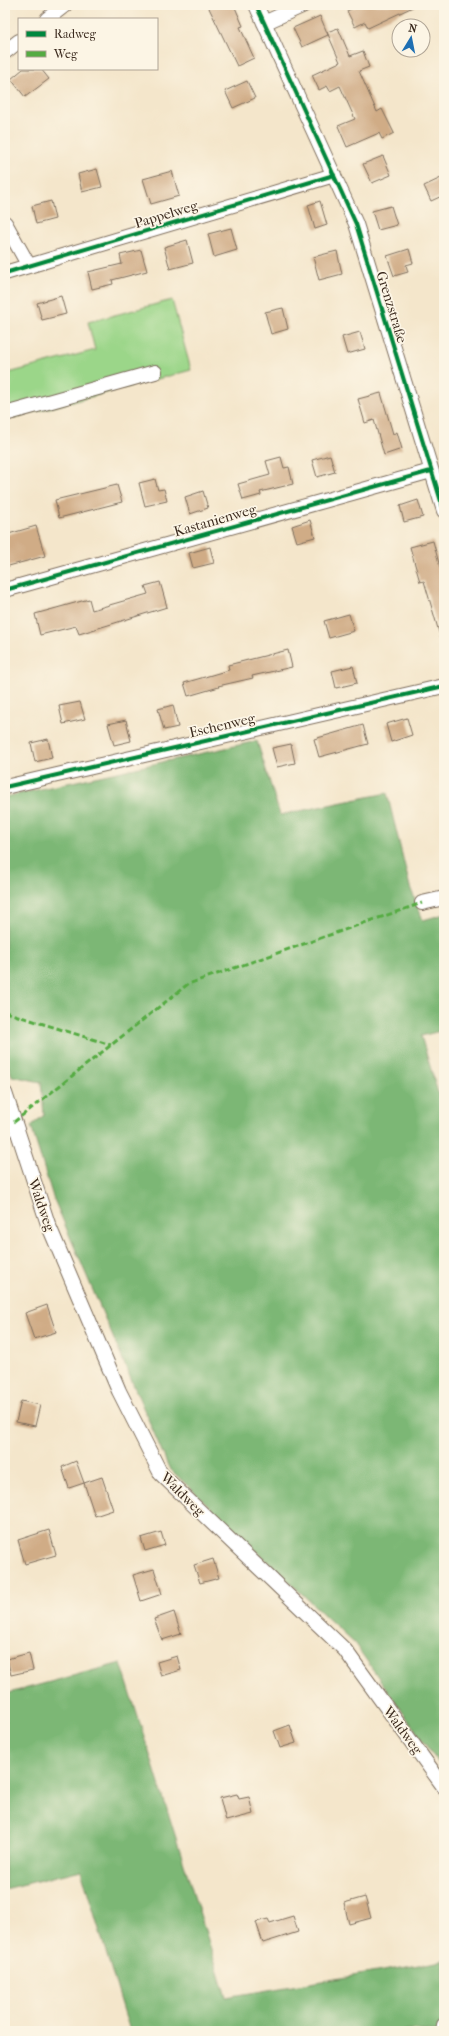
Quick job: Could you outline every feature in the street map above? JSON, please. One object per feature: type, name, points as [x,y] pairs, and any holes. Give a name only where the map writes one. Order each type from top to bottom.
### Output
[{"type":"street","points":[[48,18],[65,5]]},
{"type":"street","name":"Grenzstraße","points":[[256,5],[356,224],[444,511]]},
{"type":"street","points":[[264,23],[304,5]]},
{"type":"street","points":[[5,52],[18,42]]},
{"type":"street","name":"Pappelweg","points":[[5,273],[334,176]]},
{"type":"street","points":[[5,223],[29,266]]},
{"type":"street","points":[[5,414],[155,372]]},
{"type":"street","name":"Kastanienweg","points":[[5,590],[431,471]]},
{"type":"street","name":"Eschenweg","points":[[5,786],[444,686]]},
{"type":"street","points":[[422,903],[444,898]]},
{"type":"street","name":"Waldweg","points":[[5,1093],[48,1224],[119,1391],[161,1474],[345,1650],[444,1787]]},
{"type":"street","points":[[443,2031],[444,2025]]},
{"type":"green space","points":[[172,300],[191,370],[5,420],[5,374],[95,350],[88,322]]},
{"type":"green space","points":[[257,741],[280,815],[387,793],[410,887],[423,920],[444,914],[444,1030],[421,1036],[444,1113],[444,1771],[355,1644],[169,1468],[53,1197],[31,1126],[44,1115],[41,1082],[12,1076],[5,1057],[5,797]]},
{"type":"green space","points":[[121,1663],[226,1997],[443,1961],[444,1959],[444,2031],[130,2031],[81,1870],[5,1889],[5,1694]]},
{"type":"building","points":[[217,5],[234,5],[243,26],[240,27],[254,58],[237,66],[209,8]]},
{"type":"building","points":[[359,5],[417,5],[368,28],[365,22],[355,27],[347,11]]},
{"type":"building","points":[[320,16],[328,35],[302,47],[293,28]]},
{"type":"building","points":[[338,28],[350,56],[363,51],[369,67],[359,71],[377,112],[382,109],[394,133],[382,139],[379,133],[347,147],[338,126],[355,119],[340,86],[330,91],[327,86],[319,90],[312,75],[340,62],[327,32]]},
{"type":"building","points":[[22,70],[42,70],[49,79],[25,97],[11,79]]},
{"type":"building","points":[[247,81],[255,98],[233,108],[225,91]]},
{"type":"building","points":[[383,156],[391,175],[372,183],[363,164]]},
{"type":"building","points":[[97,169],[102,187],[82,192],[78,174]]},
{"type":"building","points":[[172,171],[179,196],[151,204],[143,179]]},
{"type":"building","points":[[441,178],[444,185],[444,195],[431,201],[424,186]]},
{"type":"building","points":[[51,201],[55,219],[36,224],[32,206]]},
{"type":"building","points":[[320,201],[327,225],[315,229],[308,205]]},
{"type":"building","points":[[391,206],[397,225],[378,230],[372,211]]},
{"type":"building","points":[[231,228],[237,250],[214,257],[208,234]]},
{"type":"building","points":[[187,240],[193,263],[170,269],[164,247]]},
{"type":"building","points":[[409,249],[413,263],[406,265],[408,272],[394,276],[387,256]]},
{"type":"building","points":[[141,250],[147,271],[112,280],[113,284],[92,289],[88,272],[122,264],[120,255]]},
{"type":"building","points":[[337,251],[342,274],[319,280],[313,257]]},
{"type":"building","points":[[61,296],[66,314],[42,320],[37,303]]},
{"type":"building","points":[[283,308],[288,329],[271,334],[265,312]]},
{"type":"building","points":[[360,332],[365,349],[347,354],[342,337]]},
{"type":"building","points":[[381,393],[393,434],[397,432],[402,449],[384,455],[374,420],[365,423],[358,399]]},
{"type":"building","points":[[330,455],[335,472],[317,477],[312,460]]},
{"type":"building","points":[[281,457],[284,468],[289,467],[293,484],[260,492],[261,495],[243,500],[238,484],[270,475],[266,461]]},
{"type":"building","points":[[155,479],[158,490],[164,489],[167,501],[145,506],[139,483]]},
{"type":"building","points":[[117,485],[122,502],[59,518],[55,500]]},
{"type":"building","points":[[203,491],[208,508],[190,514],[185,497]]},
{"type":"building","points":[[418,500],[423,517],[404,522],[400,506]]},
{"type":"building","points":[[310,520],[315,537],[297,542],[292,526]]},
{"type":"building","points":[[36,526],[45,556],[5,567],[5,535]]},
{"type":"building","points":[[433,541],[444,582],[444,639],[441,639],[424,581],[420,582],[410,547]]},
{"type":"building","points":[[210,547],[214,563],[193,568],[189,553]]},
{"type":"building","points":[[160,582],[167,607],[79,634],[76,626],[40,635],[35,614],[89,599],[92,610],[148,594],[145,586]]},
{"type":"building","points":[[349,614],[354,631],[329,638],[324,621]]},
{"type":"building","points":[[288,650],[292,667],[252,676],[253,678],[218,686],[219,687],[188,696],[184,683],[229,670],[228,665]]},
{"type":"building","points":[[353,666],[357,683],[336,688],[332,671]]},
{"type":"building","points":[[80,702],[85,719],[63,724],[59,706]]},
{"type":"building","points":[[173,705],[178,727],[164,730],[158,709]]},
{"type":"building","points":[[407,718],[412,735],[391,742],[386,724]]},
{"type":"building","points":[[126,720],[131,741],[114,745],[108,724]]},
{"type":"building","points":[[363,725],[368,744],[319,757],[314,739]]},
{"type":"building","points":[[48,739],[52,758],[35,762],[31,743]]},
{"type":"building","points":[[291,744],[295,763],[277,767],[272,748]]},
{"type":"building","points":[[47,1305],[56,1332],[34,1339],[25,1313]]},
{"type":"building","points":[[21,1401],[40,1405],[35,1426],[16,1422]]},
{"type":"building","points":[[76,1461],[84,1483],[69,1488],[62,1467]]},
{"type":"building","points":[[102,1477],[113,1510],[95,1516],[84,1483]]},
{"type":"building","points":[[49,1530],[56,1555],[25,1564],[18,1540]]},
{"type":"building","points":[[161,1532],[165,1545],[145,1551],[141,1538]]},
{"type":"building","points":[[213,1559],[219,1578],[200,1583],[194,1565]]},
{"type":"building","points":[[154,1569],[162,1594],[141,1601],[133,1575]]},
{"type":"building","points":[[174,1612],[181,1634],[162,1640],[154,1619]]},
{"type":"building","points":[[29,1653],[33,1670],[11,1675],[7,1659]]},
{"type":"building","points":[[177,1656],[181,1670],[161,1676],[157,1662]]},
{"type":"building","points":[[290,1725],[296,1743],[280,1748],[274,1731]]},
{"type":"building","points":[[237,1794],[239,1799],[249,1797],[253,1814],[226,1821],[220,1798]]},
{"type":"building","points":[[365,1897],[371,1918],[349,1924],[344,1903]]},
{"type":"building","points":[[293,1916],[298,1932],[263,1943],[256,1922],[268,1919],[270,1923]]},
{"type":"marked path","points":[[14,1122],[188,984],[422,903]]},
{"type":"marked path","points":[[5,1012],[111,1045]]},
{"type":"cycle path","points":[[256,5],[356,224],[444,511]]},
{"type":"cycle path","points":[[5,273],[334,175]]},
{"type":"cycle path","points":[[5,590],[431,471]]},
{"type":"cycle path","points":[[5,787],[444,686]]}]
